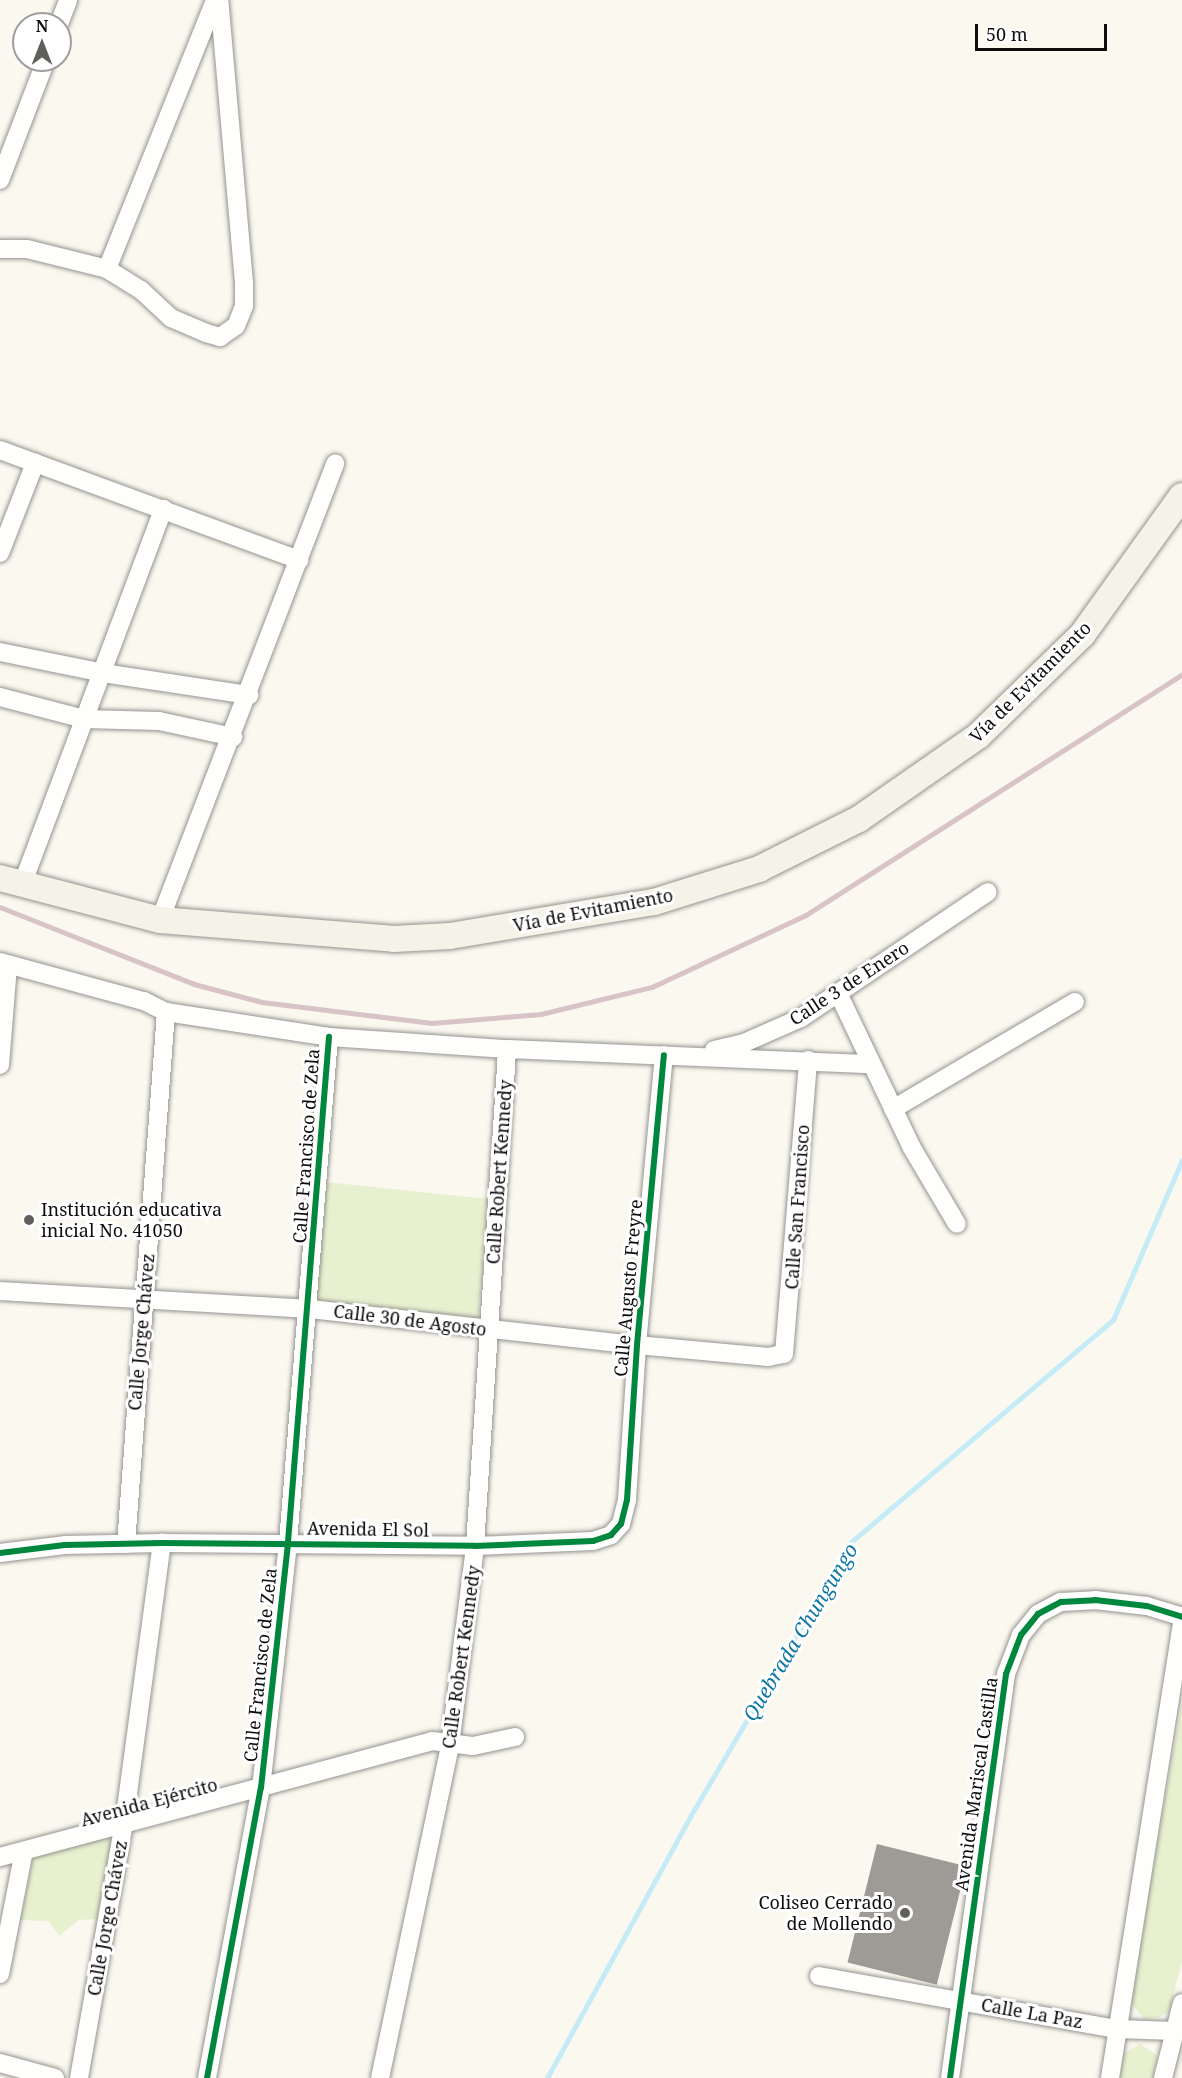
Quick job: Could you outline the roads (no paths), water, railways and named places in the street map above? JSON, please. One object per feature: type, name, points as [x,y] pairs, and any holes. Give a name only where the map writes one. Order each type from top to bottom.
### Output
[{"type":"main road","name":"Vía de Evitamiento","points":[[11,882],[160,920],[315,935],[394,939],[450,936],[654,902],[759,869],[859,819],[978,736],[1082,635],[1182,496]]},
{"type":"street","points":[[107,269],[217,0]]},
{"type":"street","points":[[0,249],[27,249],[107,269],[141,290],[171,318],[206,333],[220,337],[236,326],[244,306],[244,283],[217,0]]},
{"type":"street","points":[[0,180],[41,72]]},
{"type":"street","points":[[0,450],[299,560]]},
{"type":"street","points":[[0,553],[35,463]]},
{"type":"street","points":[[160,920],[233,737],[335,463]]},
{"type":"street","points":[[11,882],[103,673],[163,509]]},
{"type":"street","points":[[0,652],[103,673],[249,695]]},
{"type":"street","points":[[0,698],[84,719],[159,721],[233,737]]},
{"type":"street","name":"Calle 3 de Enero","points":[[664,1055],[744,1043],[801,1018],[988,892]]},
{"type":"street","points":[[0,1065],[4,963],[144,1001],[166,1012],[329,1037],[507,1049],[871,1064]]},
{"type":"street","points":[[838,993],[930,1182],[957,1224]]},
{"type":"street","points":[[893,1109],[1075,1002]]},
{"type":"street","name":"Calle Jorge Chávez","points":[[126,1544],[166,1012]]},
{"type":"street","name":"Calle Francisco de Zela","points":[[207,2078],[261,1788],[288,1542],[310,1308],[329,1037]]},
{"type":"street","name":"Calle Robert Kennedy","points":[[380,2078],[450,1745],[475,1546],[507,1049]]},
{"type":"street","name":"Calle Augusto Freyre","points":[[621,1524],[627,1500],[637,1345],[664,1055]]},
{"type":"street","name":"Calle San Francisco","points":[[784,1354],[808,1060]]},
{"type":"street","name":"Calle 30 de Agosto","points":[[0,1291],[144,1296],[310,1308],[637,1345],[768,1357],[784,1354]]},
{"type":"street","name":"Avenida El Sol","points":[[0,1553],[162,1543],[288,1542],[475,1546],[593,1541],[611,1535],[621,1524]]},
{"type":"street","name":"Calle Jorge Chávez","points":[[79,2078],[124,1823],[162,1543]]},
{"type":"street","name":"Avenida Mariscal Castilla","points":[[950,2078],[1006,1674],[1021,1635],[1038,1614],[1061,1602],[1095,1600],[1147,1606],[1182,1619],[1110,2078]]},
{"type":"street","name":"Avenida Ejército","points":[[0,1857],[432,1741],[473,1746],[515,1737]]},
{"type":"street","points":[[0,1974],[24,1851]]},
{"type":"street","name":"Calle La Paz","points":[[819,1976],[1118,2029],[1174,2031]]},
{"type":"street","points":[[1163,2078],[1182,2002]]},
{"type":"street","points":[[0,2063],[55,2078]]},
{"type":"waterway","name":"Quebrada Chungungo","points":[[547,2078],[691,1815],[851,1542],[1113,1320],[1182,1160]]},
{"type":"railway","points":[[0,907],[194,984],[262,1002],[432,1023],[541,1014],[652,987],[806,915],[1182,675]]},
{"type":"place","name":"Institución educativa inicial No. 41050","points":[[29,1220]]},
{"type":"place","name":"Coliseo Cerrado de Mollendo","points":[[905,1913]]}]
